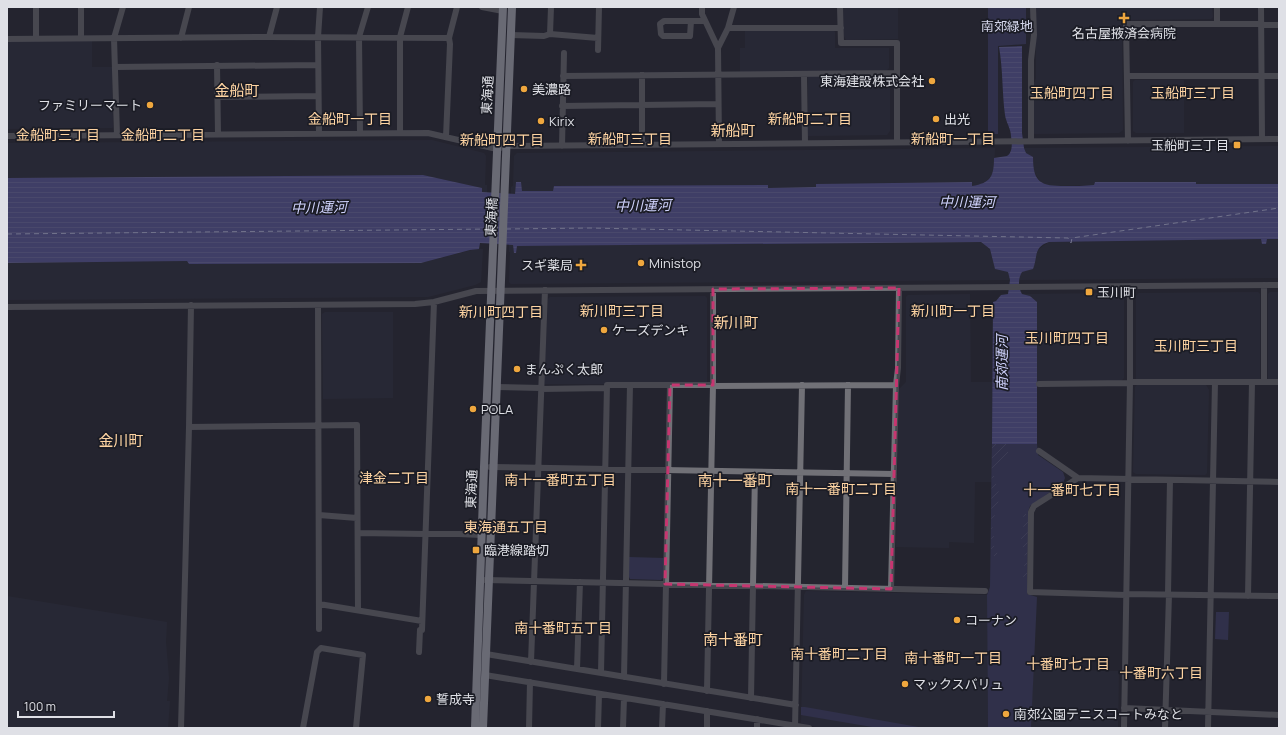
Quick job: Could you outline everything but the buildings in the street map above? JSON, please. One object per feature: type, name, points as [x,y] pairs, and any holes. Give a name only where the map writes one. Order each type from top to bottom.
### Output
[{"type":"main road","name":"東海橋","points":[[497,250],[505,184],[512,7]]},
{"type":"main road","name":"東海通","points":[[495,184],[503,9]]},
{"type":"main road","name":"東海橋","points":[[495,184],[497,250]]},
{"type":"main road","points":[[483,728],[496,387],[497,250]]},
{"type":"main road","name":"東海通","points":[[474,728],[484,467],[496,291]]},
{"type":"street","points":[[36,7],[36,39]]},
{"type":"street","points":[[81,7],[81,38]]},
{"type":"street","points":[[117,135],[114,38],[123,7]]},
{"type":"street","points":[[181,38],[189,7]]},
{"type":"street","points":[[269,37],[277,7]]},
{"type":"street","points":[[319,134],[318,36],[320,7]]},
{"type":"street","points":[[360,133],[359,37],[368,7]]},
{"type":"street","points":[[400,133],[400,37],[408,7]]},
{"type":"street","points":[[446,137],[449,38],[457,7]]},
{"type":"street","points":[[482,7],[503,9]]},
{"type":"street","points":[[550,34],[551,7]]},
{"type":"street","points":[[598,50],[599,7]]},
{"type":"street","points":[[702,7],[702,14],[718,48],[719,144]]},
{"type":"street","points":[[718,48],[728,28],[734,7]]},
{"type":"street","points":[[840,7],[841,43],[897,43],[897,142]]},
{"type":"street","points":[[1029,141],[1031,60],[1034,35],[1033,7]]},
{"type":"street","points":[[1217,7],[1217,24]]},
{"type":"street","points":[[1262,7],[1262,139]]},
{"type":"street","points":[[691,21],[690,36],[663,36],[661,34],[660,24],[664,20],[705,20]]},
{"type":"street","points":[[1128,141],[1126,24],[1279,25]]},
{"type":"street","points":[[728,28],[841,28]]},
{"type":"street","points":[[511,35],[544,36],[550,34],[598,38]]},
{"type":"street","points":[[7,39],[318,36],[449,38]]},
{"type":"street","points":[[562,146],[564,53]]},
{"type":"street","points":[[115,67],[318,65]]},
{"type":"street","points":[[217,66],[218,134]]},
{"type":"street","points":[[563,76],[897,73]]},
{"type":"street","points":[[804,74],[805,143]]},
{"type":"street","points":[[642,75],[642,145]]},
{"type":"street","points":[[1127,76],[1279,76]]},
{"type":"street","points":[[217,97],[318,96]]},
{"type":"street","points":[[562,106],[718,104]]},
{"type":"street","points":[[7,136],[428,133],[496,149],[507,146],[1279,139]]},
{"type":"street","points":[[1264,285],[1264,382]]},
{"type":"street","points":[[7,307],[415,304],[434,302],[476,291],[1279,285]]},
{"type":"street","points":[[1124,728],[1130,383],[1130,286]]},
{"type":"street","points":[[892,589],[899,288]]},
{"type":"street","points":[[707,691],[713,386],[713,289]]},
{"type":"street","points":[[530,662],[545,290]]},
{"type":"street","points":[[419,652],[426,534],[434,302]]},
{"type":"street","points":[[181,728],[191,305]]},
{"type":"street","points":[[318,305],[319,629]]},
{"type":"street","points":[[1208,728],[1215,382]]},
{"type":"street","points":[[1248,596],[1252,382]]},
{"type":"street","points":[[1039,384],[1279,382]]},
{"type":"street","points":[[496,387],[607,388],[607,386],[630,385],[896,385]]},
{"type":"street","points":[[624,677],[630,385]]},
{"type":"street","points":[[664,684],[670,385]]},
{"type":"street","points":[[845,588],[848,385]]},
{"type":"street","points":[[796,727],[802,386]]},
{"type":"street","points":[[601,673],[607,388]]},
{"type":"street","points":[[189,427],[319,424],[357,425],[358,610]]},
{"type":"street","points":[[1038,451],[1078,478],[1279,482]]},
{"type":"street","points":[[484,467],[894,474]]},
{"type":"street","points":[[751,698],[755,472]]},
{"type":"street","points":[[1078,478],[1034,506],[1031,512],[1030,592],[1279,596]]},
{"type":"street","points":[[1165,728],[1170,480]]},
{"type":"street","points":[[319,515],[358,518]]},
{"type":"street","points":[[358,533],[481,535]]},
{"type":"street","points":[[480,580],[985,591]]},
{"type":"street","points":[[577,669],[580,582]]},
{"type":"street","points":[[319,604],[422,621]]},
{"type":"street","points":[[303,728],[317,652],[321,648],[363,655],[356,728]]},
{"type":"street","points":[[486,654],[796,705]]},
{"type":"street","points":[[485,675],[809,728]]},
{"type":"street","points":[[529,728],[530,682]]},
{"type":"street","points":[[598,728],[599,694]]},
{"type":"street","points":[[623,728],[624,698]]},
{"type":"street","points":[[662,728],[663,704]]},
{"type":"street","points":[[1124,708],[1279,716]]},
{"type":"street","points":[[707,711],[707,728]]},
{"type":"street","points":[[757,719],[757,728]]},
{"type":"highlighted area","points":[[899,288],[891,589],[665,584],[670,385],[713,385],[713,289]]},
{"type":"shaded area","points":[[843,7],[898,7],[898,39],[846,40],[844,36]]},
{"type":"shaded area","points":[[1036,7],[1212,7],[1213,17],[1211,19],[1122,20],[1123,130],[1119,133],[1035,134],[1033,133],[1033,82],[1035,82],[1036,78]]},
{"type":"shaded area","points":[[745,31],[834,31],[835,48],[889,48],[889,68],[887,70],[740,72],[740,48],[745,48]]},
{"type":"shaded area","points":[[7,41],[92,41],[92,67],[112,67],[113,127],[7,129]]},
{"type":"shaded area","points":[[809,76],[887,76],[890,78],[890,131],[887,135],[808,136]]},
{"type":"shaded area","points":[[1135,80],[1184,80],[1184,133],[1136,133],[1133,131],[1133,82]]},
{"type":"shaded area","points":[[432,140],[484,153],[486,156],[485,185],[487,185],[487,193],[482,192],[482,188],[423,175],[7,178],[7,143]]},
{"type":"shaded area","points":[[1279,146],[1279,184],[1095,182],[1094,185],[1050,186],[1042,183],[1038,178],[1033,169],[1033,158],[1026,153],[1024,148]]},
{"type":"shaded area","points":[[995,148],[994,168],[991,177],[981,185],[972,186],[972,182],[816,184],[816,187],[768,188],[767,185],[554,186],[554,191],[521,191],[521,183],[516,182],[515,194],[511,194],[511,187],[513,186],[514,156],[517,153]]},
{"type":"shaded area","points":[[1262,239],[1262,244],[1266,244],[1266,239],[1279,239],[1279,278],[1019,280],[1022,272],[1029,270],[1034,266],[1035,256],[1039,249],[1049,242]]},
{"type":"shaded area","points":[[981,242],[990,249],[995,269],[1008,272],[1010,280],[511,284],[509,282],[509,244],[513,245],[513,249],[516,250],[516,246]]},
{"type":"shaded area","points":[[476,249],[483,249],[481,282],[475,285],[428,297],[7,300],[7,263],[187,261],[189,264],[421,263]]},
{"type":"shaded area","points":[[1258,292],[1260,294],[1260,379],[1136,380],[1136,296],[1139,293]]},
{"type":"shaded area","points":[[1270,292],[1279,292],[1279,379],[1268,379],[1268,294]]},
{"type":"shaded area","points":[[1121,293],[1124,297],[1124,378],[1121,381],[1037,382],[1037,302],[1030,296],[1022,294]]},
{"type":"shaded area","points":[[970,294],[971,382],[993,382],[992,482],[975,482],[974,543],[949,542],[949,548],[896,547],[899,389],[906,382],[906,297],[908,295]]},
{"type":"shaded area","points":[[705,296],[707,298],[707,384],[544,384],[548,299],[550,297]]},
{"type":"shaded area","points":[[325,312],[393,312],[393,398],[323,399],[322,314]]},
{"type":"shaded area","points":[[1137,385],[1206,385],[1209,390],[1207,473],[1205,475],[1136,474],[1133,472],[1135,387]]},
{"type":"shaded area","points":[[806,591],[987,595],[988,728],[820,728],[801,723],[804,595]]},
{"type":"shaded area","points":[[7,596],[167,622],[166,642],[169,678],[167,701],[170,701],[168,728],[7,728]]},
{"type":"shaded area","points":[[1033,669],[1119,671],[1118,728],[1031,728]]},
{"type":"green space","name":"南郊緑地","points":[[988,7],[1026,7],[1026,44],[998,46],[998,134],[988,134]]},
{"type":"green space","points":[[992,444],[1037,444],[1038,455],[1063,472],[1065,478],[1063,483],[1030,506],[1028,512],[1027,594],[1037,597],[1031,728],[988,728],[987,595],[990,587]]},
{"type":"green space","points":[[992,444],[1006,444],[1007,452],[1012,452],[1012,455],[996,467],[994,473],[999,497],[993,525],[996,540],[994,546],[996,552],[1003,556],[991,556]]},
{"type":"green space","points":[[1023,514],[1028,514],[1027,579],[1023,579],[1025,557],[1021,539],[1024,523]]},
{"type":"green space","points":[[629,557],[664,558],[663,578],[661,580],[630,579]]},
{"type":"green space","points":[[1216,612],[1229,612],[1228,640],[1215,639]]},
{"type":"green space","points":[[801,707],[924,728],[878,728],[801,715]]},
{"type":"water","points":[[1022,46],[1022,133],[1024,148],[1026,153],[1033,157],[1033,166],[1037,178],[1044,184],[1083,186],[1094,185],[1095,182],[1196,182],[1196,184],[1279,184],[1279,239],[1267,239],[1266,244],[1262,244],[1261,239],[1049,242],[1040,247],[1033,269],[1022,272],[1019,283],[1022,294],[1030,296],[1037,302],[1037,444],[992,444],[993,302],[996,301],[1001,295],[1008,294],[1010,280],[1008,272],[995,269],[990,249],[981,242],[517,246],[516,253],[514,253],[513,245],[480,243],[479,249],[421,263],[189,264],[187,261],[7,263],[7,178],[423,175],[482,188],[482,192],[515,194],[516,182],[521,182],[522,191],[553,191],[554,186],[768,185],[768,188],[816,187],[816,184],[972,182],[972,186],[978,185],[990,178],[993,170],[994,158],[1007,156],[1012,147],[1011,133],[1005,115],[999,47]]},
{"type":"ferry route","points":[[506,229],[590,228],[1068,238],[1071,243],[1072,238],[1279,208]]},
{"type":"ferry route","points":[[7,234],[491,229]]},
{"type":"place","name":"名古屋掖済会病院","points":[[1124,18]]},
{"type":"place","name":"東海建設株式会社","points":[[932,81]]},
{"type":"place","name":"美濃路","points":[[524,89]]},
{"type":"place","name":"ファミリーマート","points":[[150,105]]},
{"type":"place","name":"出光","points":[[936,119]]},
{"type":"place","name":"Kirix","points":[[541,121]]},
{"type":"place","name":"玉船町三丁目","points":[[1237,145]]},
{"type":"place","name":"Ministop","points":[[641,263]]},
{"type":"place","name":"スギ薬局","points":[[581,265]]},
{"type":"place","name":"玉川町","points":[[1089,292]]},
{"type":"place","name":"ケーズデンキ","points":[[604,330]]},
{"type":"place","name":"まんぷく太郎","points":[[517,369]]},
{"type":"place","name":"POLA","points":[[473,409]]},
{"type":"place","name":"臨港線踏切","points":[[476,550]]},
{"type":"place","name":"コーナン","points":[[957,620]]},
{"type":"place","name":"マックスバリュ","points":[[905,684]]},
{"type":"place","name":"誓成寺","points":[[428,699]]},
{"type":"place","name":"南郊公園テニスコートみなと","points":[[1006,714]]},
{"type":"district","name":"金船町","points":[[237,90]]},
{"type":"district","name":"玉船町四丁目","points":[[1072,92]]},
{"type":"district","name":"玉船町三丁目","points":[[1193,92]]},
{"type":"district","name":"金船町一丁目","points":[[350,118]]},
{"type":"district","name":"新船町二丁目","points":[[810,118]]},
{"type":"district","name":"新船町","points":[[733,130]]},
{"type":"district","name":"金船町三丁目","points":[[58,134]]},
{"type":"district","name":"金船町二丁目","points":[[163,134]]},
{"type":"district","name":"新船町三丁目","points":[[630,138]]},
{"type":"district","name":"新船町一丁目","points":[[953,138]]},
{"type":"district","name":"新船町四丁目","points":[[502,139]]},
{"type":"district","name":"新川町三丁目","points":[[622,310]]},
{"type":"district","name":"新川町一丁目","points":[[953,310]]},
{"type":"district","name":"新川町四丁目","points":[[501,311]]},
{"type":"district","name":"新川町","points":[[736,322]]},
{"type":"district","name":"玉川町四丁目","points":[[1067,337]]},
{"type":"district","name":"玉川町三丁目","points":[[1196,345]]},
{"type":"district","name":"金川町","points":[[121,440]]},
{"type":"district","name":"津金二丁目","points":[[394,477]]},
{"type":"district","name":"南十一番町五丁目","points":[[560,479]]},
{"type":"district","name":"南十一番町","points":[[735,480]]},
{"type":"district","name":"南十一番町二丁目","points":[[841,488]]},
{"type":"district","name":"十一番町七丁目","points":[[1072,489]]},
{"type":"district","name":"東海通五丁目","points":[[506,526]]},
{"type":"district","name":"南十番町五丁目","points":[[563,627]]},
{"type":"district","name":"南十番町","points":[[733,639]]},
{"type":"district","name":"南十番町二丁目","points":[[839,653]]},
{"type":"district","name":"南十番町一丁目","points":[[953,657]]},
{"type":"district","name":"十番町七丁目","points":[[1068,663]]},
{"type":"district","name":"十番町六丁目","points":[[1161,672]]},
{"type":"water label","name":"中川運河","points":[[967,201]]},
{"type":"water label","name":"中川運河","points":[[643,205]]},
{"type":"water label","name":"中川運河","points":[[319,207]]},
{"type":"water label","name":"南郊運河","points":[[1001,363]]}]
